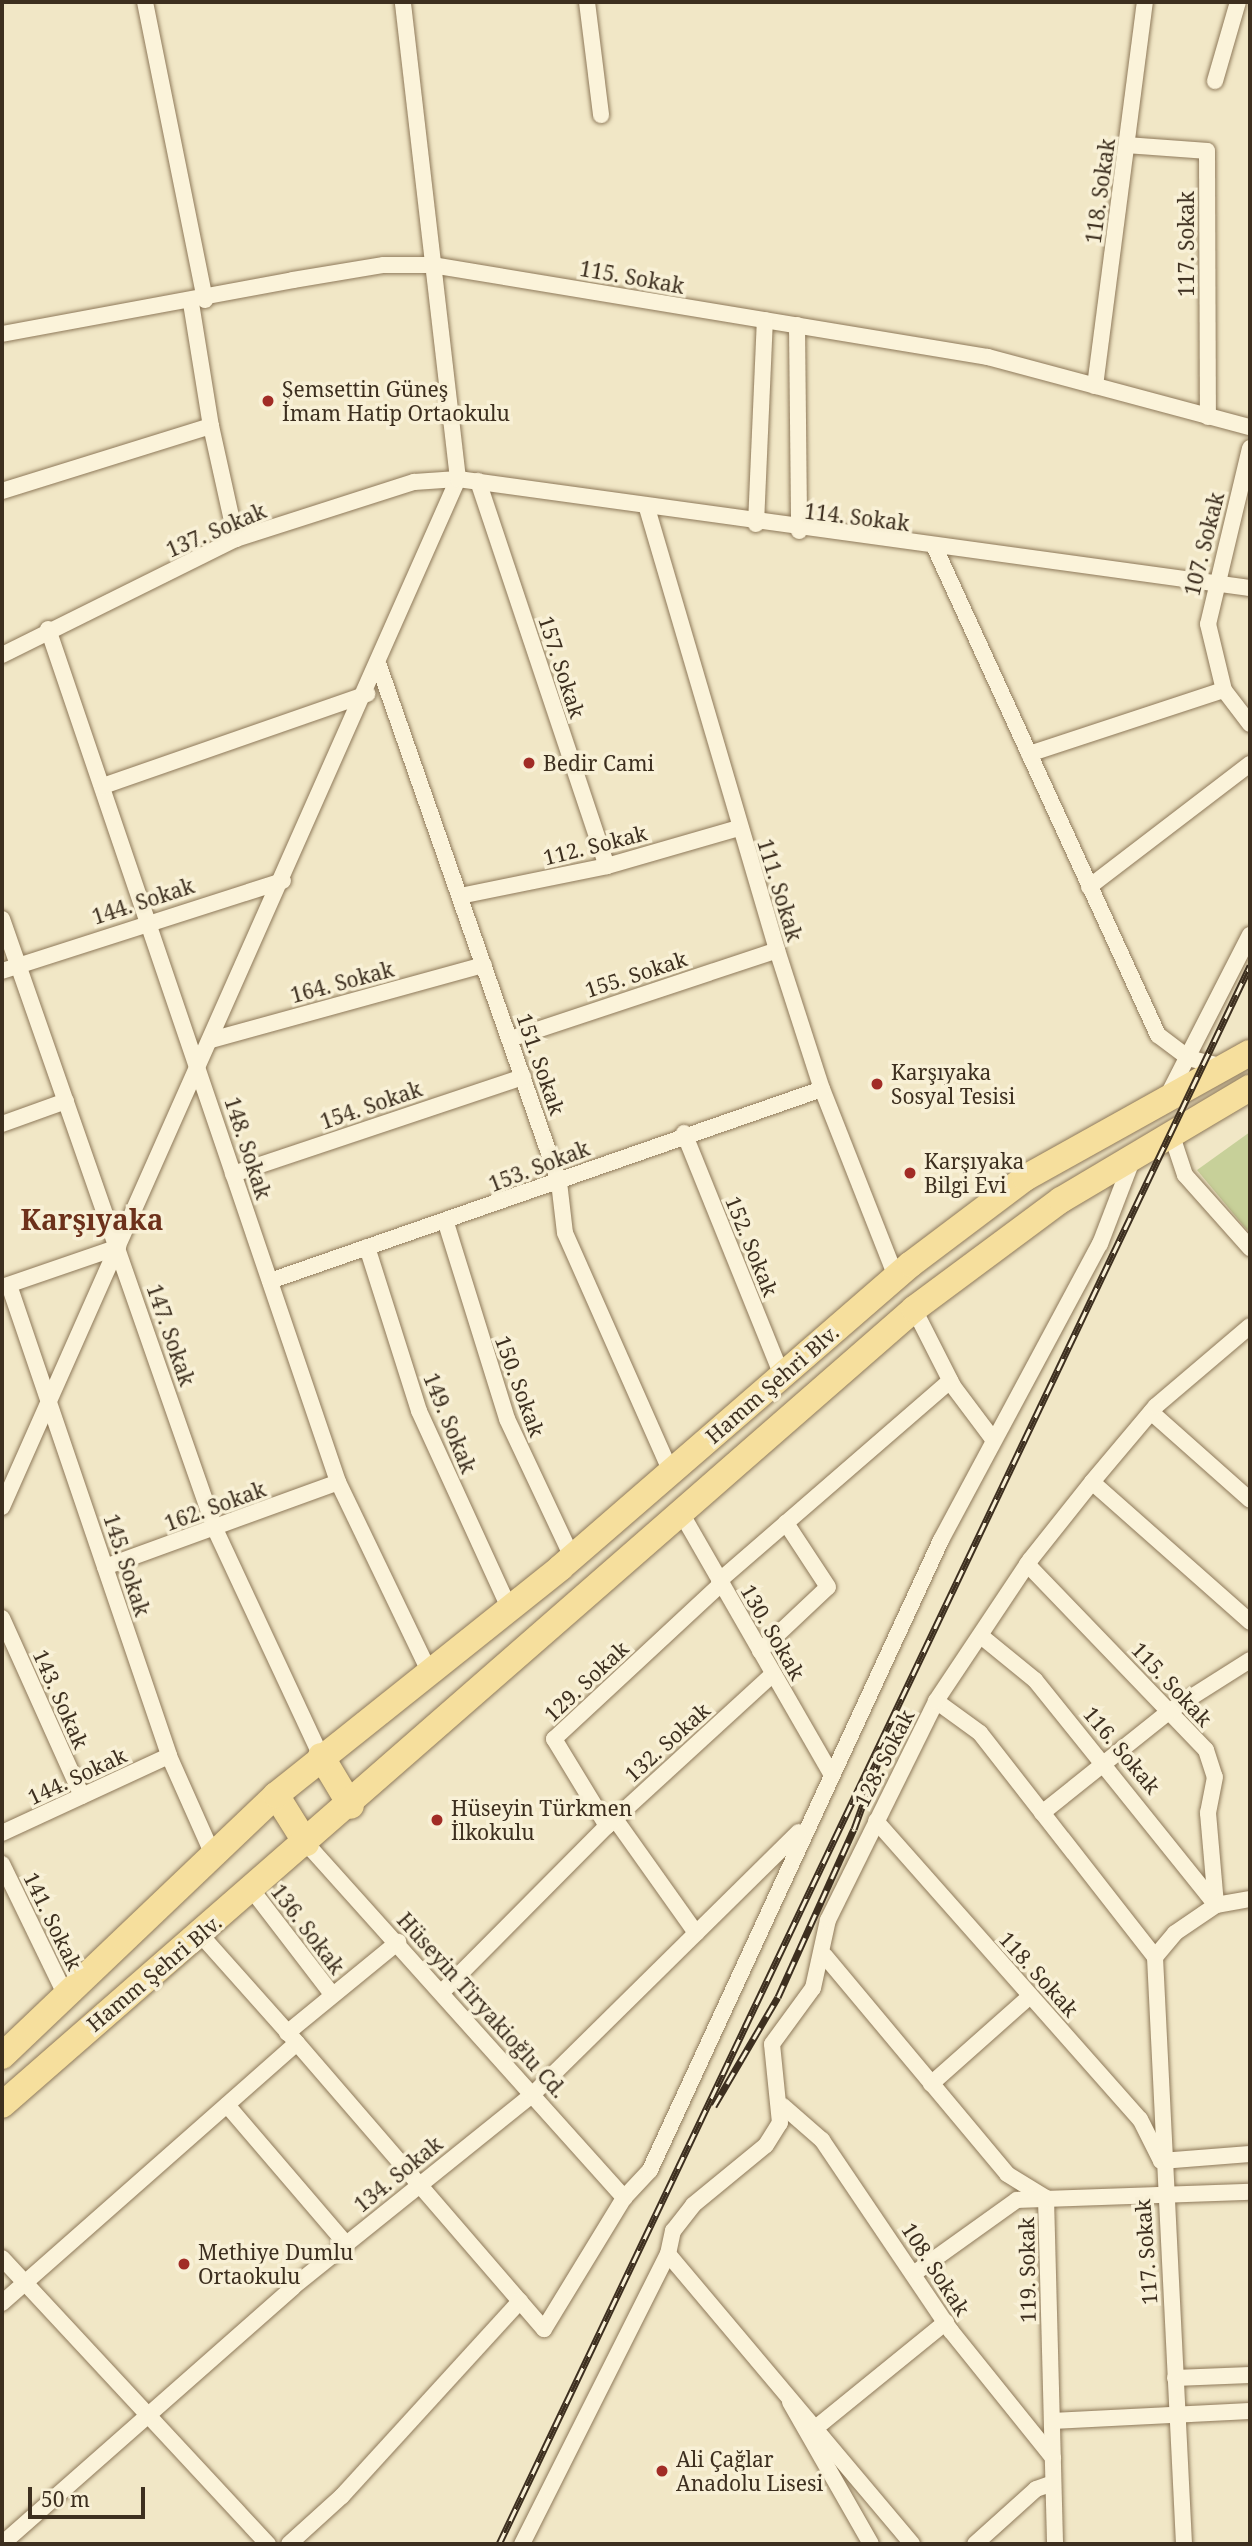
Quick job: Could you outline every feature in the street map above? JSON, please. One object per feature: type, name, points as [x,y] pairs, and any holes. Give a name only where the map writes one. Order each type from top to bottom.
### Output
[{"type":"main road","name":"Hamm Şehri Blv.","points":[[2,2056],[276,1795],[321,1756],[572,1557],[896,1277],[1025,1178],[1250,1053]]},
{"type":"main road","name":"Hamm Şehri Blv.","points":[[2,2105],[351,1805],[680,1511],[914,1309],[979,1257],[1134,1156],[1250,1088]]},
{"type":"main road","points":[[321,1756],[351,1805]]},
{"type":"main road","points":[[276,1795],[306,1843]]},
{"type":"street","points":[[145,2],[198,302],[211,426],[236,540]]},
{"type":"street","points":[[2,1507],[52,1404],[118,1247],[367,694],[458,479],[403,2]]},
{"type":"street","points":[[587,2],[601,115]]},
{"type":"street","name":"118. Sokak","points":[[1095,386],[1145,2]]},
{"type":"street","points":[[1215,81],[1238,2]]},
{"type":"street","name":"117. Sokak","points":[[1127,145],[1207,151],[1208,417]]},
{"type":"street","name":"115. Sokak","points":[[2,332],[198,302],[384,265],[432,265],[988,357],[1250,427]]},
{"type":"street","points":[[756,524],[765,320]]},
{"type":"street","points":[[797,325],[799,531]]},
{"type":"street","points":[[2,491],[211,426]]},
{"type":"street","name":"107. Sokak","points":[[1250,448],[1213,586],[1208,624],[1224,691],[1250,724]]},
{"type":"street","name":"114. Sokak","points":[[458,479],[799,531],[1213,586],[1250,588]]},
{"type":"street","name":"137. Sokak","points":[[2,655],[48,629],[236,540],[414,482],[458,479]]},
{"type":"street","name":"157. Sokak","points":[[478,481],[607,866]]},
{"type":"street","name":"111. Sokak","points":[[647,508],[776,950],[822,1089],[896,1277]]},
{"type":"street","points":[[935,548],[1158,1035],[1188,1058],[1226,1067]]},
{"type":"street","name":"148. Sokak","points":[[48,629],[200,1064],[233,1174],[338,1482],[429,1671]]},
{"type":"street","name":"151. Sokak","points":[[379,666],[559,1182],[565,1233],[671,1472]]},
{"type":"street","points":[[1029,754],[1224,691]]},
{"type":"street","points":[[103,786],[367,694]]},
{"type":"street","points":[[1090,887],[1250,764]]},
{"type":"street","name":"112. Sokak","points":[[460,896],[607,866],[739,828]]},
{"type":"street","name":"144. Sokak","points":[[2,971],[149,919],[283,881]]},
{"type":"street","name":"147. Sokak","points":[[2,919],[215,1529],[321,1756]]},
{"type":"street","points":[[1165,1102],[1250,935]]},
{"type":"street","name":"155. Sokak","points":[[510,1039],[776,950]]},
{"type":"street","name":"164. Sokak","points":[[211,1040],[484,965]]},
{"type":"street","name":"154. Sokak","points":[[233,1174],[523,1077]]},
{"type":"street","name":"153. Sokak","points":[[270,1281],[446,1223],[684,1133],[822,1089]]},
{"type":"street","points":[[2,1124],[66,1101]]},
{"type":"street","name":"152. Sokak","points":[[684,1133],[782,1375]]},
{"type":"street","points":[[1171,1133],[1185,1175],[1250,1248]]},
{"type":"street","points":[[200,1934],[421,2181],[544,2329],[624,2197],[656,2160],[831,1774],[992,1438],[1100,1244],[1134,1156]]},
{"type":"street","name":"150. Sokak","points":[[446,1223],[507,1419],[572,1557]]},
{"type":"street","points":[[5,1286],[118,1247]]},
{"type":"street","name":"149. Sokak","points":[[367,1247],[419,1410],[509,1608]]},
{"type":"street","name":"145. Sokak","points":[[5,1286],[52,1404],[169,1756],[213,1855]]},
{"type":"street","points":[[914,1309],[950,1381],[992,1438]]},
{"type":"street","name":"128. Sokak","points":[[783,2106],[772,2045],[813,1987],[825,1956],[828,1920],[936,1701],[1027,1564],[1092,1482],[1151,1412],[1250,1326]]},
{"type":"street","points":[[720,1582],[950,1381]]},
{"type":"street","points":[[1151,1412],[1250,1500]]},
{"type":"street","name":"162. Sokak","points":[[105,1567],[338,1482]]},
{"type":"street","points":[[1092,1482],[1250,1622]]},
{"type":"street","name":"130. Sokak","points":[[680,1511],[831,1774]]},
{"type":"street","points":[[760,1651],[828,1587],[786,1523]]},
{"type":"street","name":"115. Sokak","points":[[1027,1564],[1171,1710],[1206,1750],[1215,1777],[1208,1813],[1216,1905]]},
{"type":"street","name":"129. Sokak","points":[[611,1822],[554,1740],[720,1582]]},
{"type":"street","name":"143. Sokak","points":[[2,1618],[82,1796]]},
{"type":"street","name":"116. Sokak","points":[[981,1636],[1035,1679],[1105,1760],[1216,1905]]},
{"type":"street","points":[[1042,1813],[1105,1760],[1171,1710],[1250,1660]]},
{"type":"street","name":"132. Sokak","points":[[443,1991],[611,1822],[773,1674]]},
{"type":"street","points":[[936,1701],[979,1733],[1156,1958],[1175,1933],[1216,1905],[1250,1899]]},
{"type":"street","name":"144. Sokak","points":[[2,1833],[169,1756]]},
{"type":"street","name":"118. Sokak","points":[[876,1821],[1140,2119],[1161,2161]]},
{"type":"street","points":[[611,1822],[696,1933]]},
{"type":"street","name":"134. Sokak","points":[[2,2544],[346,2244],[421,2181],[533,2094],[808,1823]]},
{"type":"street","name":"Hüseyin Tiryakioğlu Cd.","points":[[306,1843],[443,1991],[624,2197]]},
{"type":"street","name":"141. Sokak","points":[[2,1864],[66,1996]]},
{"type":"street","name":"136. Sokak","points":[[252,1890],[331,1993]]},
{"type":"street","points":[[2,2303],[227,2105],[331,1993],[398,1942]]},
{"type":"street","name":"119. Sokak","points":[[825,1956],[1007,2174],[1046,2199],[1055,2544]]},
{"type":"street","name":"117. Sokak","points":[[1156,1958],[1161,2161],[1184,2544]]},
{"type":"street","points":[[931,2084],[1030,1996]]},
{"type":"street","points":[[227,2105],[346,2244]]},
{"type":"street","points":[[522,2544],[668,2254],[673,2231],[694,2204],[766,2145],[783,2106]]},
{"type":"street","name":"108. Sokak","points":[[783,2106],[822,2140],[916,2272],[947,2322],[1052,2458]]},
{"type":"street","points":[[1161,2161],[1250,2154]]},
{"type":"street","points":[[916,2272],[999,2209],[1046,2199],[1250,2192]]},
{"type":"street","points":[[668,2254],[818,2426],[912,2544]]},
{"type":"street","points":[[2,2258],[147,2419],[268,2544]]},
{"type":"street","points":[[289,2544],[342,2496],[520,2301]]},
{"type":"street","points":[[818,2426],[947,2322]]},
{"type":"street","points":[[1175,2378],[1250,2375]]},
{"type":"street","points":[[779,2381],[871,2544]]},
{"type":"street","points":[[1052,2421],[1250,2411]]},
{"type":"street","points":[[975,2544],[1036,2489],[1053,2483]]},
{"type":"green space","points":[[1250,1132],[1250,1228],[1247,1230],[1197,1170]]},
{"type":"railway","points":[[499,2544],[1250,966]]},
{"type":"railway","points":[[714,2106],[778,1997],[854,1829],[884,1746]]},
{"type":"place","name":"Şemsettin Güneş İmam Hatip Ortaokulu","points":[[268,401]]},
{"type":"place","name":"Bedir Cami","points":[[529,763]]},
{"type":"place","name":"Karşıyaka Sosyal Tesisi","points":[[877,1084]]},
{"type":"place","name":"Karşıyaka Bilgi Evi","points":[[910,1173]]},
{"type":"place","name":"Hüseyin Türkmen İlkokulu","points":[[437,1820]]},
{"type":"place","name":"Methiye Dumlu Ortaokulu","points":[[184,2264]]},
{"type":"place","name":"Ali Çağlar Anadolu Lisesi","points":[[662,2471]]},
{"type":"district","name":"Karşıyaka","points":[[92,1219]]}]
